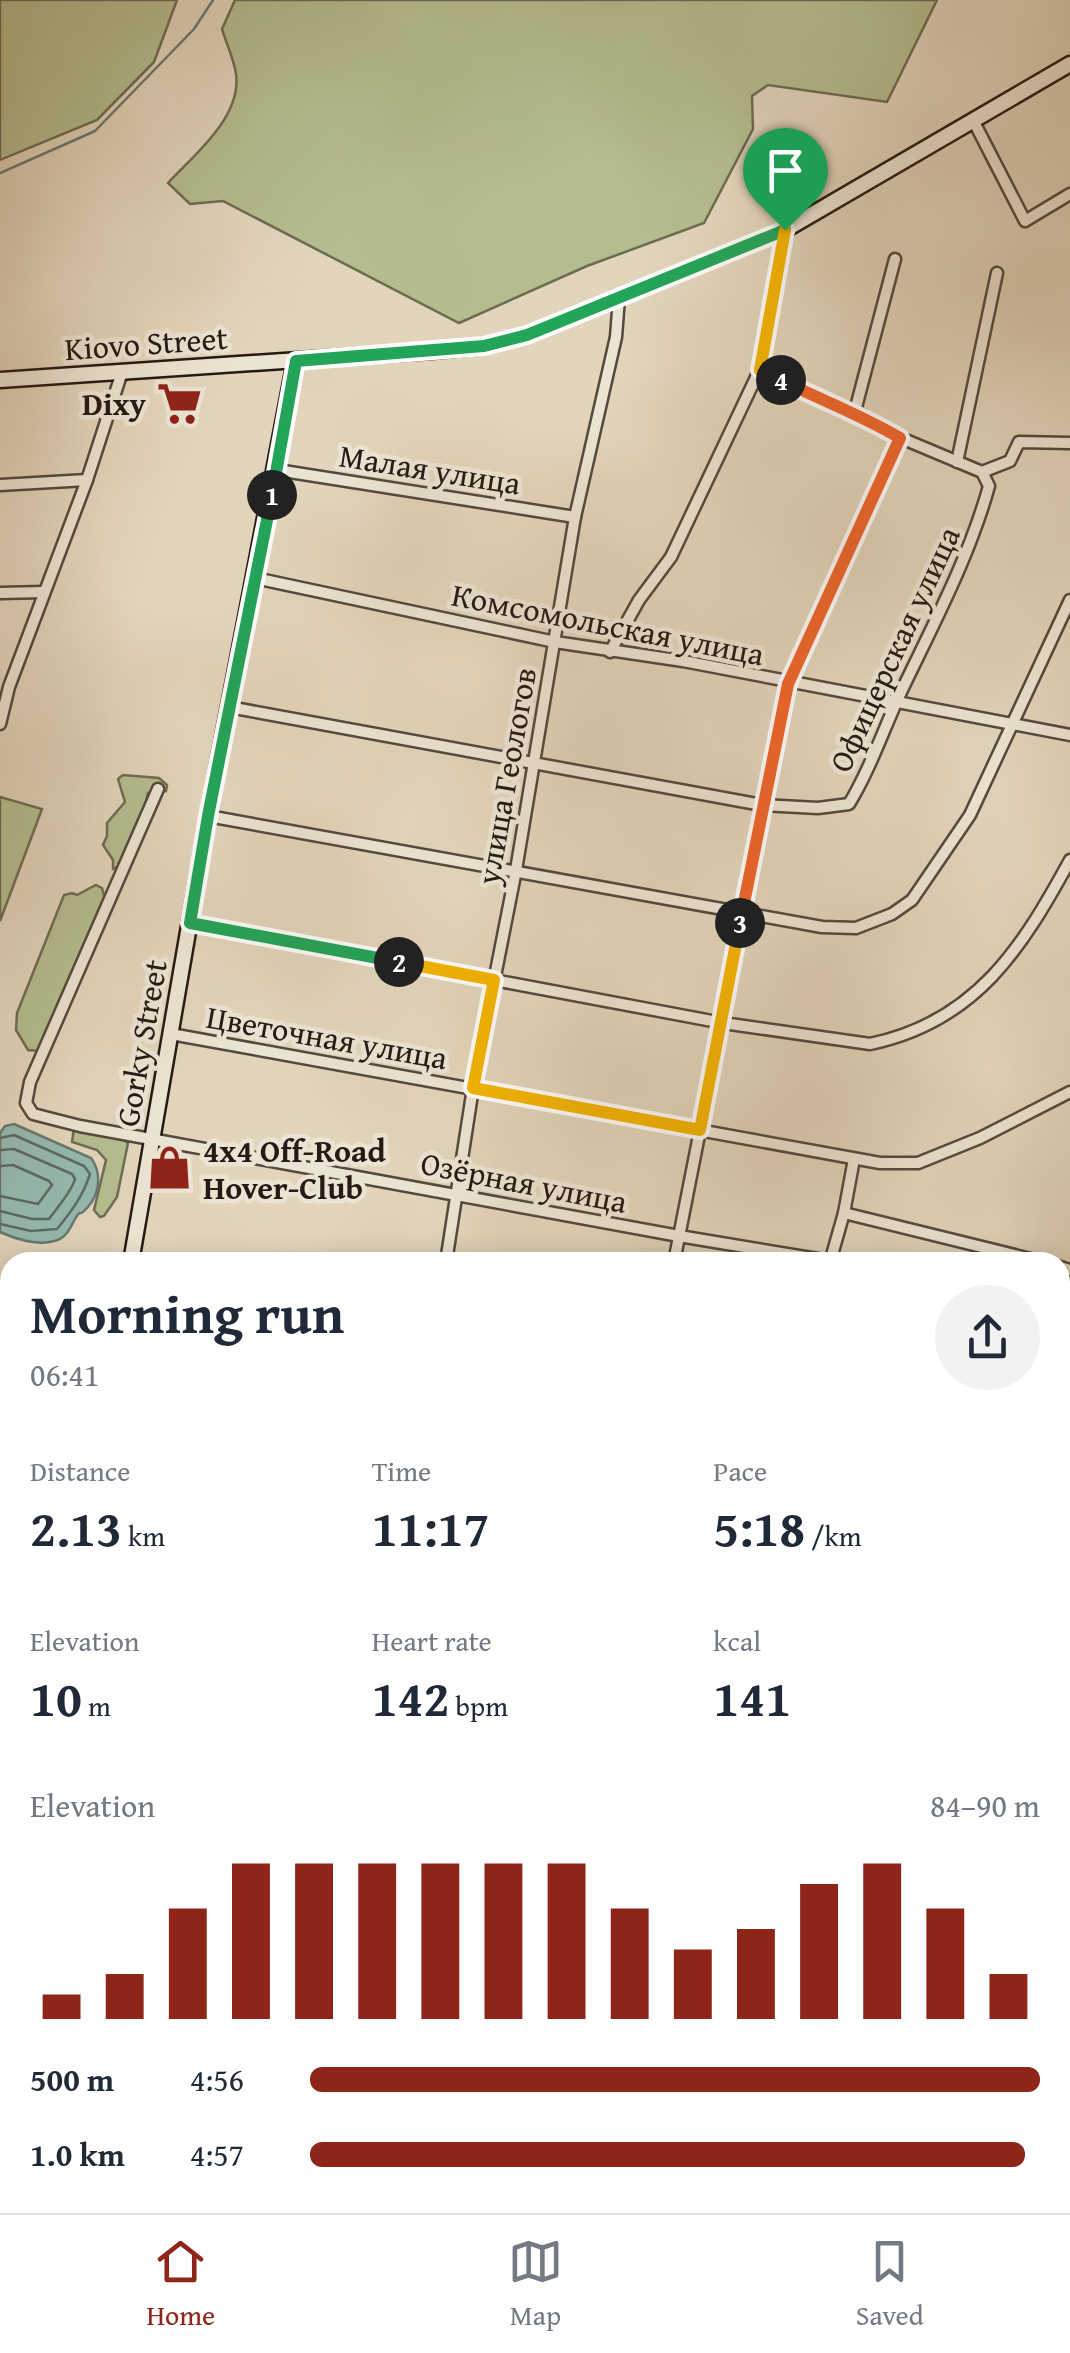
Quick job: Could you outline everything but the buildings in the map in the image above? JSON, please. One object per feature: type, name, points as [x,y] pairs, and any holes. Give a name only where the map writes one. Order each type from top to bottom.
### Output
[{"type":"main road","name":"Kiovo Street","points":[[0,380],[484,346],[527,335],[785,230],[1070,64]]},
{"type":"main road","name":"Gorky Street","points":[[133,1252],[208,816],[296,361]]},
{"type":"street","points":[[974,122],[1025,220],[1070,194]]},
{"type":"street","points":[[610,652],[638,600],[672,557],[760,370],[785,230]]},
{"type":"street","points":[[855,411],[895,258]]},
{"type":"street","points":[[957,462],[997,273]]},
{"type":"street","name":"улица Геологов","points":[[447,1252],[575,517],[616,337],[620,298]]},
{"type":"street","points":[[760,370],[822,401],[855,411],[900,438],[982,472],[1010,462],[1019,442],[1070,442]]},
{"type":"street","points":[[0,724],[9,687],[87,480],[122,372]]},
{"type":"street","points":[[676,1252],[788,684],[900,438]]},
{"type":"street","name":"Малая улица","points":[[277,470],[575,517]]},
{"type":"street","name":"Офицерская улица","points":[[762,805],[818,808],[849,804],[870,769],[896,702],[976,530],[989,486],[982,472]]},
{"type":"street","points":[[0,485],[87,480]]},
{"type":"street","name":"Комсомольская улица","points":[[256,578],[555,642],[683,661],[1070,735]]},
{"type":"street","points":[[0,593],[44,592]]},
{"type":"street","points":[[208,816],[822,927],[856,928],[892,914],[912,900],[970,814],[1070,600]]},
{"type":"street","points":[[230,707],[762,805]]},
{"type":"street","name":"Озёрная улица","points":[[158,789],[30,1082],[26,1104],[32,1114],[772,1252]]},
{"type":"street","points":[[190,923],[723,1023],[870,1044],[926,1024],[982,990],[1032,929],[1070,860]]},
{"type":"street","name":"Цветочная улица","points":[[171,1034],[854,1159],[918,1162],[980,1138],[1070,1092]]},
{"type":"street","points":[[833,1252],[854,1159]]},
{"type":"street","points":[[844,1213],[1002,1252]]},
{"type":"green space","points":[[0,0],[177,0],[154,62],[97,120],[0,160]]},
{"type":"green space","points":[[235,0],[937,0],[887,102],[768,85],[752,96],[753,129],[704,223],[587,266],[459,323],[223,201],[190,204],[168,183],[203,148],[232,105],[236,74],[222,29]]},
{"type":"green space","points":[[123,775],[159,778],[167,785],[166,791],[148,793],[118,867],[113,869],[113,860],[103,845],[107,823],[125,802],[118,779]]},
{"type":"green space","points":[[0,797],[42,809],[0,921]]},
{"type":"green space","points":[[96,885],[102,888],[105,899],[40,1051],[28,1050],[16,1030],[17,1013],[64,895],[77,895]]},
{"type":"green space","points":[[74,1128],[128,1143],[117,1197],[104,1216],[94,1210],[106,1160],[97,1150],[72,1142]]},
{"type":"water","points":[[14,1124],[91,1158],[95,1164],[95,1196],[58,1240],[34,1242],[0,1232],[0,1133],[5,1126]]},
{"type":"waterway","points":[[0,173],[95,131],[194,29],[213,0]]},
{"type":"place","name":"Dixy","points":[[179,403]]},
{"type":"place","name":"4x4 Off-Road Hover-Club","points":[[170,1168]]},
{"type":"route","points":[[785,230],[760,370],[822,401],[855,411],[900,438],[788,684],[700,1130],[473,1088],[494,980],[190,923],[296,361],[484,346],[527,335],[785,230]]}]
